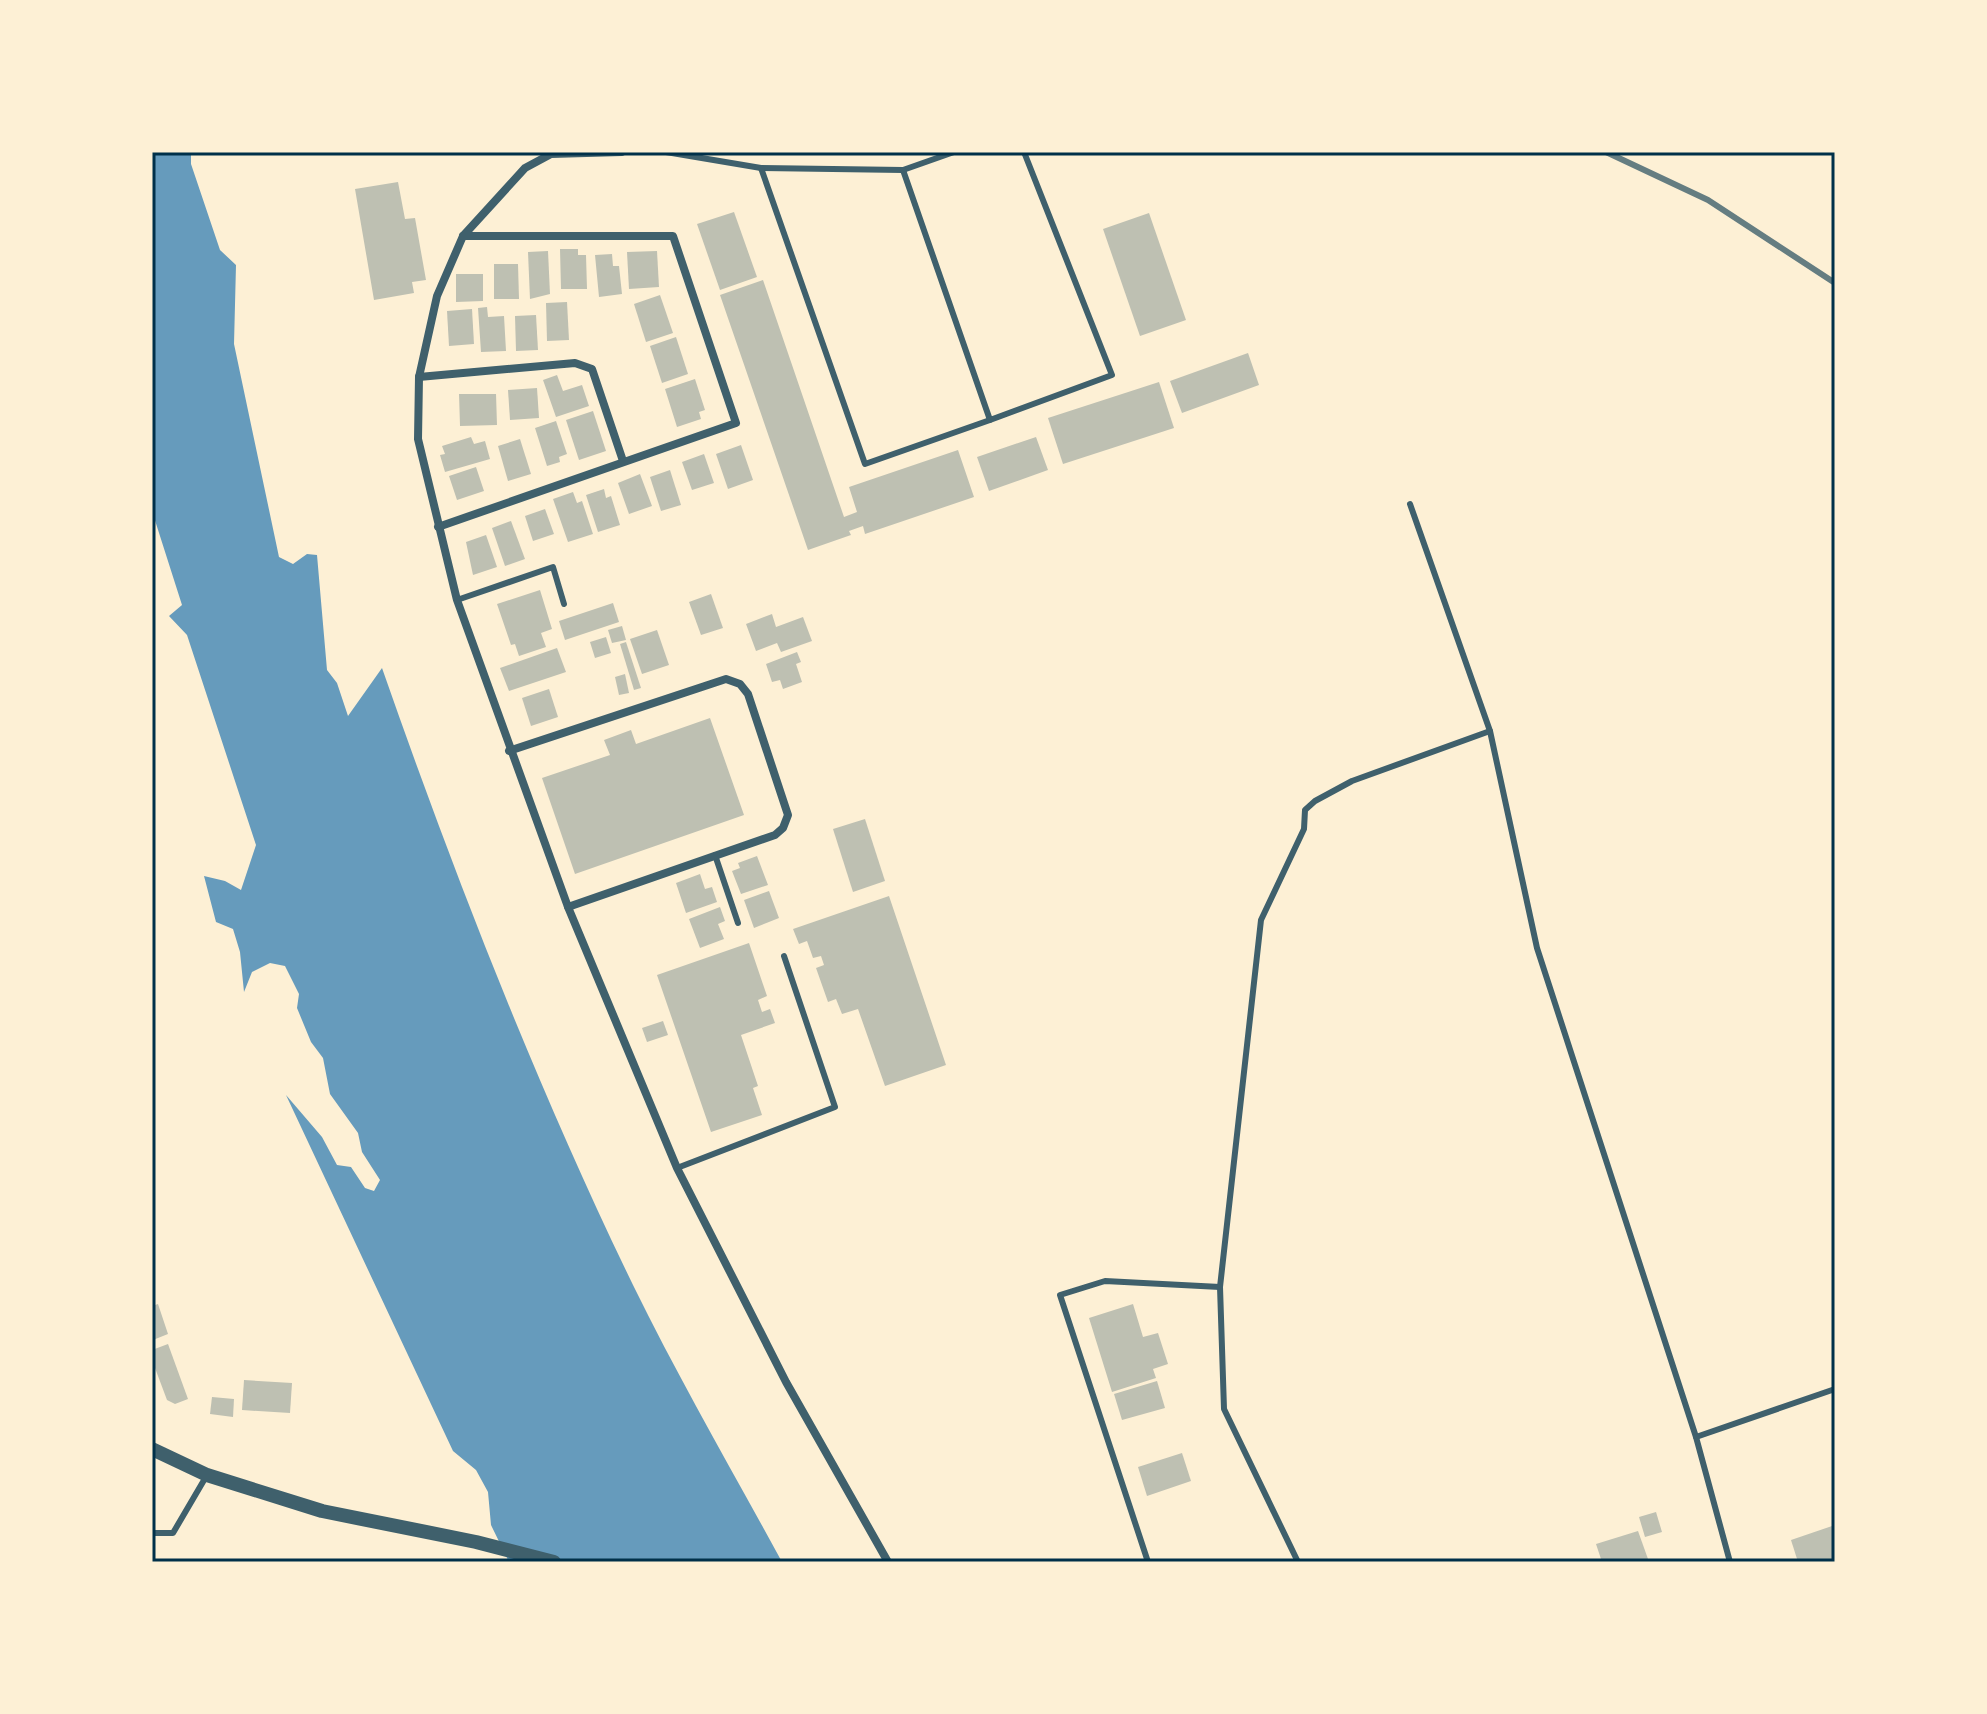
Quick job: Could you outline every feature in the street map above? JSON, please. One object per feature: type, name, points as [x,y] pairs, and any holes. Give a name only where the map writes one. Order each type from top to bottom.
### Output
[{"type":"street","points":[[622,152],[551,154],[525,168],[463,236],[437,296],[419,377],[418,439],[457,600],[509,751],[568,907],[677,1168],[786,1382],[888,1562]]},
{"type":"street","points":[[438,527],[736,423],[673,236],[463,236]]},
{"type":"street","points":[[419,377],[575,363],[592,369],[623,461]]},
{"type":"street","points":[[509,751],[726,679],[740,684],[748,694],[788,815],[783,828],[775,835],[568,907]]},
{"type":"street","points":[[152,1449],[207,1475],[322,1511],[476,1542],[554,1562]]},
{"type":"lane","points":[[666,152],[761,168],[903,170],[954,152]]},
{"type":"lane","points":[[761,168],[865,464],[1112,375],[1024,152]]},
{"type":"lane","points":[[903,170],[990,420]]},
{"type":"lane","points":[[1410,504],[1490,731],[1537,948],[1696,1437],[1730,1562]]},
{"type":"lane","points":[[457,600],[553,567],[564,604]]},
{"type":"lane","points":[[1298,1562],[1224,1409],[1220,1287],[1261,920],[1304,829],[1305,810],[1315,801],[1352,781],[1490,731]]},
{"type":"lane","points":[[715,855],[738,923]]},
{"type":"lane","points":[[677,1168],[835,1107],[784,956]]},
{"type":"lane","points":[[1148,1562],[1060,1295],[1105,1281],[1220,1287]]},
{"type":"lane","points":[[1696,1437],[1835,1389]]},
{"type":"lane","points":[[152,1533],[173,1533],[207,1475]]},
{"type":"water","points":[[152,152],[191,152],[191,164],[220,250],[236,265],[234,344],[279,557],[293,564],[307,554],[317,555],[327,670],[337,683],[348,716],[382,668],[498,980],[597,1210],[687,1390],[782,1562],[509,1562],[491,1525],[488,1492],[476,1470],[453,1451],[286,1095],[322,1137],[337,1165],[351,1167],[365,1188],[374,1191],[380,1180],[362,1152],[358,1133],[330,1094],[323,1058],[311,1042],[297,1008],[299,994],[285,966],[270,963],[252,972],[244,992],[240,952],[233,929],[216,922],[204,876],[225,881],[241,890],[256,845],[187,635],[169,616],[182,605],[152,511]]},
{"type":"building","points":[[398,182],[405,219],[415,218],[426,280],[412,282],[414,293],[374,300],[355,189]]},
{"type":"building","points":[[734,212],[757,277],[720,290],[697,224]]},
{"type":"building","points":[[1149,213],[1186,320],[1140,336],[1103,229]]},
{"type":"building","points":[[560,249],[578,249],[578,255],[586,255],[587,289],[561,289]]},
{"type":"building","points":[[548,251],[550,294],[530,299],[528,252]]},
{"type":"building","points":[[657,251],[659,287],[629,289],[627,252]]},
{"type":"building","points":[[612,254],[613,266],[619,266],[622,294],[599,297],[595,255]]},
{"type":"building","points":[[494,264],[518,264],[519,299],[494,299]]},
{"type":"building","points":[[456,274],[483,274],[483,301],[456,302]]},
{"type":"building","points":[[763,280],[844,517],[857,512],[849,487],[958,450],[974,497],[865,534],[863,526],[849,531],[851,535],[808,550],[720,295]]},
{"type":"building","points":[[660,295],[673,333],[646,342],[634,304]]},
{"type":"building","points":[[567,302],[569,340],[547,341],[546,303]]},
{"type":"building","points":[[487,307],[488,317],[504,316],[506,351],[481,352],[478,308]]},
{"type":"building","points":[[472,309],[474,344],[449,346],[447,311]]},
{"type":"building","points":[[536,315],[538,350],[516,351],[515,316]]},
{"type":"building","points":[[676,337],[688,374],[662,383],[650,346]]},
{"type":"building","points":[[1248,353],[1259,385],[1182,413],[1170,381]]},
{"type":"building","points":[[557,375],[563,391],[582,385],[589,406],[556,417],[543,380]]},
{"type":"building","points":[[695,379],[705,410],[699,412],[701,419],[677,427],[665,389]]},
{"type":"building","points":[[1159,382],[1174,428],[1063,464],[1048,418]]},
{"type":"building","points":[[537,388],[539,418],[510,420],[508,390]]},
{"type":"building","points":[[459,394],[496,394],[497,425],[460,426]]},
{"type":"building","points":[[593,411],[606,451],[579,460],[566,420]]},
{"type":"building","points":[[556,421],[567,454],[559,457],[560,462],[547,466],[535,428]]},
{"type":"building","points":[[471,437],[474,444],[485,441],[490,459],[445,472],[440,455],[445,454],[442,446]]},
{"type":"building","points":[[1036,437],[1048,470],[989,491],[977,457]]},
{"type":"building","points":[[520,439],[531,474],[508,481],[498,446]]},
{"type":"building","points":[[741,445],[753,480],[728,489],[716,454]]},
{"type":"building","points":[[704,454],[714,483],[692,490],[682,462]]},
{"type":"building","points":[[476,467],[484,491],[457,500],[449,476]]},
{"type":"building","points":[[670,470],[681,505],[661,511],[650,477]]},
{"type":"building","points":[[640,474],[652,506],[629,514],[618,483]]},
{"type":"building","points":[[604,489],[606,498],[611,496],[620,525],[598,532],[586,495]]},
{"type":"building","points":[[573,492],[577,503],[582,501],[593,534],[568,542],[553,499]]},
{"type":"building","points":[[545,509],[554,534],[533,541],[525,516]]},
{"type":"building","points":[[511,521],[525,559],[505,566],[492,528]]},
{"type":"building","points":[[486,535],[497,567],[473,575],[466,542]]},
{"type":"building","points":[[540,590],[552,629],[541,633],[546,647],[519,656],[515,644],[511,645],[497,604]]},
{"type":"building","points":[[711,594],[723,628],[701,635],[689,602]]},
{"type":"building","points":[[613,603],[619,622],[565,640],[559,621]]},
{"type":"building","points":[[772,614],[776,627],[803,617],[812,641],[781,652],[777,643],[756,651],[746,624]]},
{"type":"building","points":[[622,626],[626,640],[612,643],[608,630]]},
{"type":"building","points":[[657,630],[669,665],[642,674],[630,639]]},
{"type":"building","points":[[606,637],[611,653],[595,658],[590,642]]},
{"type":"building","points":[[626,642],[641,688],[634,690],[620,644]]},
{"type":"building","points":[[557,648],[566,672],[509,691],[500,668]]},
{"type":"building","points":[[797,652],[801,662],[796,664],[802,682],[783,689],[780,680],[772,682],[766,664]]},
{"type":"building","points":[[625,674],[629,693],[619,695],[615,677]]},
{"type":"building","points":[[549,689],[558,717],[531,726],[522,698]]},
{"type":"building","points":[[710,718],[744,815],[575,874],[542,778],[610,755],[604,740],[631,730],[636,744]]},
{"type":"building","points":[[865,819],[885,881],[853,892],[833,829]]},
{"type":"building","points":[[757,856],[768,885],[741,894],[732,871],[740,868],[738,863]]},
{"type":"building","points":[[700,874],[705,889],[712,887],[717,902],[686,913],[676,883]]},
{"type":"building","points":[[769,891],[779,918],[754,928],[744,900]]},
{"type":"building","points":[[889,896],[946,1065],[885,1086],[858,1009],[842,1014],[836,999],[828,1002],[816,968],[824,965],[821,956],[813,958],[807,941],[799,944],[793,929]]},
{"type":"building","points":[[720,907],[725,921],[718,924],[724,939],[700,948],[689,919]]},
{"type":"building","points":[[749,943],[767,996],[758,1000],[762,1012],[770,1009],[775,1023],[741,1035],[758,1086],[753,1088],[762,1115],[711,1132],[657,975]]},
{"type":"building","points":[[663,1021],[668,1035],[647,1042],[642,1028]]},
{"type":"building","points":[[158,1304],[168,1334],[153,1340],[152,1306]]},
{"type":"building","points":[[1133,1304],[1143,1337],[1158,1333],[1168,1364],[1153,1369],[1156,1378],[1112,1392],[1089,1318]]},
{"type":"building","points":[[168,1344],[188,1399],[175,1404],[167,1400],[152,1360],[152,1350]]},
{"type":"building","points":[[244,1380],[292,1383],[290,1413],[242,1410]]},
{"type":"building","points":[[1157,1381],[1165,1408],[1122,1420],[1114,1394]]},
{"type":"building","points":[[212,1397],[234,1399],[233,1417],[210,1414]]},
{"type":"building","points":[[1182,1453],[1191,1481],[1147,1496],[1138,1467]]},
{"type":"building","points":[[1656,1512],[1662,1532],[1645,1537],[1639,1517]]},
{"type":"building","points":[[1835,1525],[1835,1562],[1798,1562],[1791,1540]]},
{"type":"building","points":[[1638,1531],[1648,1559],[1602,1562],[1596,1544]]},
{"type":"railway","points":[[1606,152],[1708,200],[1835,283]]}]
